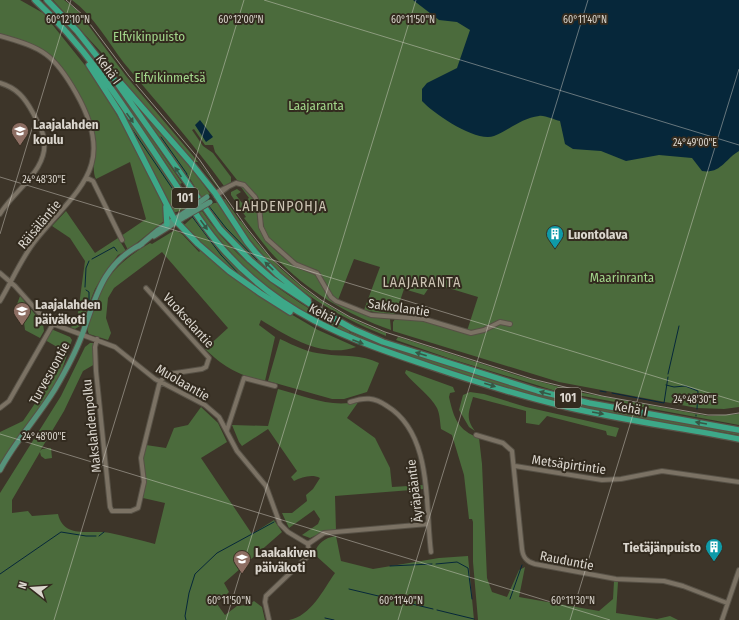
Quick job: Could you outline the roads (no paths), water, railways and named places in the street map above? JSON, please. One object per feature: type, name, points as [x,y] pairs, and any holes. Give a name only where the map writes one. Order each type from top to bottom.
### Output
[{"type":"highway","name":"Kehä I","points":[[35,0],[83,52],[105,81],[216,240],[242,270],[266,291],[312,320],[347,338],[380,350],[474,380],[568,407],[739,439]]},
{"type":"highway","name":"Kehä I","points":[[48,0],[77,31],[107,69],[186,183],[220,229],[245,256],[272,279],[319,310],[383,342],[553,395],[739,430]]},
{"type":"highway","points":[[83,52],[91,69],[120,113],[176,221],[211,256],[246,284],[288,311],[312,320]]},
{"type":"highway","points":[[107,69],[191,163],[256,253],[278,275],[319,310]]},
{"type":"highway","points":[[165,201],[168,217],[167,224]]},
{"type":"main road","name":"Turvesuontie","points":[[150,238],[215,195]]},
{"type":"main road","name":"Turvesuontie","points":[[0,470],[55,389],[82,334],[97,291],[109,272],[131,249],[142,244],[167,224],[176,221]]},
{"type":"street","name":"Räisäläntie","points":[[0,36],[25,43],[40,50],[56,61],[82,103],[92,132],[92,157],[87,178],[76,195],[32,246],[0,301]]},
{"type":"street","points":[[0,83],[16,90],[25,98],[40,128],[44,145],[44,153],[37,169],[9,200],[0,214]]},
{"type":"street","points":[[87,178],[93,181],[122,240]]},
{"type":"street","name":"Sakkolantie","points":[[215,195],[236,183],[240,184],[253,194],[259,206],[261,227],[267,238],[295,264],[317,273],[331,297],[336,301],[371,315],[424,319],[471,333],[480,332],[500,322],[510,324]]},
{"type":"street","points":[[0,273],[11,281],[40,314],[53,324],[10,401],[0,408]]},
{"type":"street","name":"Vuokselantie","points":[[146,288],[209,358],[206,367],[202,369],[168,374],[160,382]]},
{"type":"street","name":"Muolaantie","points":[[53,324],[97,339],[121,351],[160,382],[205,405],[219,417],[237,451],[266,486],[282,527],[308,544]]},
{"type":"street","name":"Makslahdenpolku","points":[[97,339],[95,347],[96,371],[110,507],[112,511],[131,511],[138,508],[144,482],[141,458],[160,382]]},
{"type":"street","points":[[227,430],[244,378],[275,386]]},
{"type":"street","name":"Äyräpääntie","points":[[350,402],[366,398],[376,399],[392,409],[406,424],[416,440],[422,459],[431,552]]},
{"type":"street","name":"Rauduntie","points":[[476,435],[509,447],[513,454],[522,549],[528,561],[535,564],[616,579],[664,580],[727,602]]},
{"type":"street","name":"Metsäpirtintie","points":[[515,466],[602,480],[620,479],[662,471],[739,482]]},
{"type":"street","points":[[270,620],[265,602],[266,596],[307,557],[309,553],[308,544],[324,533],[428,524]]},
{"type":"street","points":[[722,620],[739,570]]},
{"type":"water","points":[[413,0],[739,0],[739,151],[718,168],[714,170],[702,171],[692,158],[659,155],[626,161],[601,151],[573,149],[565,144],[560,121],[544,116],[527,119],[500,134],[487,137],[477,135],[456,126],[436,113],[422,101],[422,89],[427,83],[457,68],[470,30],[457,22],[439,20]]},
{"type":"water","points":[[200,120],[213,137],[206,142],[195,125]]},
{"type":"waterway","points":[[128,123],[172,188]]},
{"type":"waterway","points":[[161,137],[187,174]]},
{"type":"waterway","points":[[186,174],[189,178]]},
{"type":"waterway","points":[[195,188],[202,198]]},
{"type":"waterway","points":[[183,203],[187,209]]},
{"type":"waterway","points":[[208,205],[226,228],[257,260]]},
{"type":"waterway","points":[[191,215],[221,255],[240,275]]},
{"type":"waterway","points":[[92,259],[114,247],[117,251]]},
{"type":"waterway","points":[[85,287],[86,268],[89,261]]},
{"type":"waterway","points":[[86,290],[89,292],[89,302]]},
{"type":"waterway","points":[[668,374],[679,326]]},
{"type":"waterway","points":[[612,393],[664,403],[668,377]]},
{"type":"waterway","points":[[666,385],[674,387],[685,386],[698,391],[697,409]]},
{"type":"waterway","points":[[600,391],[606,392]]},
{"type":"waterway","points":[[186,620],[185,616],[189,593],[195,574],[217,553],[274,522]]},
{"type":"waterway","points":[[0,574],[61,532],[96,536]]},
{"type":"waterway","points":[[99,536],[104,532]]},
{"type":"waterway","points":[[436,564],[457,562],[468,568],[472,599]]},
{"type":"waterway","points":[[390,566],[432,564]]},
{"type":"waterway","points":[[510,599],[522,565]]},
{"type":"waterway","points":[[349,589],[433,609]]},
{"type":"waterway","points":[[437,610],[474,619]]},
{"type":"waterway","points":[[325,618],[334,620]]},
{"type":"tram line","points":[[66,0],[84,16],[129,76],[199,159],[247,228],[271,258],[301,285],[321,300],[350,317],[385,332],[532,379],[602,396],[708,415],[739,413]]},
{"type":"place","name":"Laajalahden koulu","points":[[20,146]]},
{"type":"place","name":"Luontolava","points":[[555,249]]},
{"type":"place","name":"Laajalahden päiväkoti","points":[[22,326]]},
{"type":"place","name":"Tietäjänpuisto","points":[[714,562]]},
{"type":"place","name":"Laakakiven päiväkoti","points":[[242,574]]},
{"type":"district","name":"LAHDENPOHJA","points":[[281,206]]},
{"type":"district","name":"LAAJARANTA","points":[[422,282]]},
{"type":"park label","name":"Elfvikinpuisto","points":[[149,36]]},
{"type":"park label","name":"Elfvikinmetsä","points":[[170,77]]},
{"type":"park label","name":"Laajaranta","points":[[316,105]]},
{"type":"park label","name":"Maarinranta","points":[[622,277]]}]
